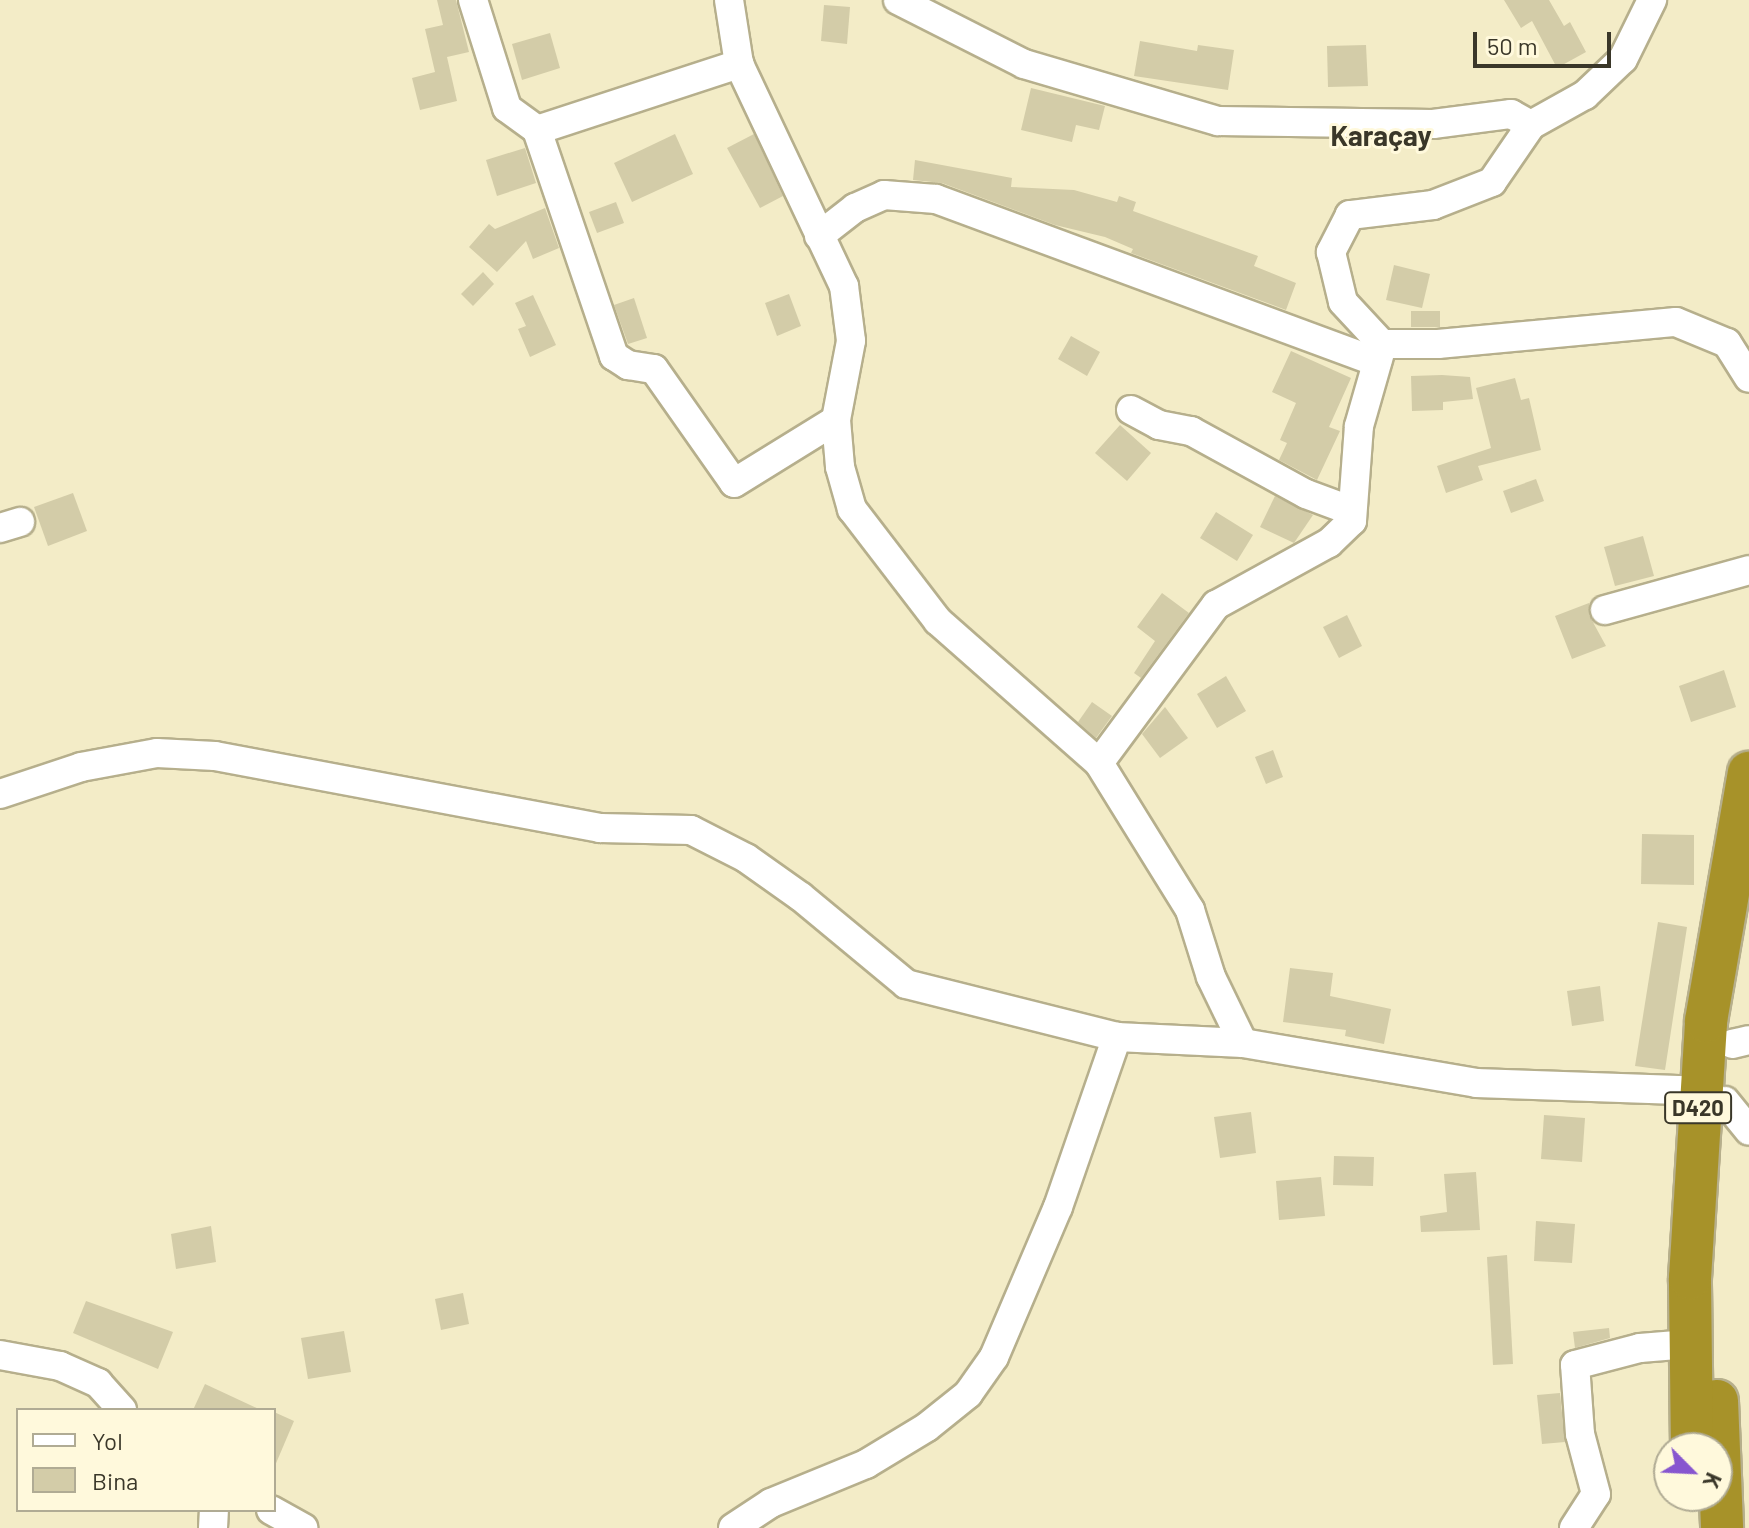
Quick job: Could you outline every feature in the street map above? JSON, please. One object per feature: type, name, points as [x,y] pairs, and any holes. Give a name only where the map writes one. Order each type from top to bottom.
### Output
[{"type":"highway","name":"D420","points":[[1722,1528],[1713,1229],[1725,1108],[1719,934],[1749,773]]},
{"type":"highway","name":"D420","points":[[1692,1432],[1689,1344],[1725,1108],[1740,1042],[1749,932]]},
{"type":"street","points":[[473,0],[507,108],[537,130],[614,356],[628,365],[654,369],[734,483],[836,420]]},
{"type":"street","points":[[729,0],[739,64],[844,286],[851,341],[836,420],[840,467],[852,509],[938,621],[1099,763],[1190,910],[1211,977],[1243,1043]]},
{"type":"street","points":[[898,0],[1024,64],[1218,121],[1433,124],[1511,114],[1531,125]]},
{"type":"street","points":[[1380,353],[1343,302],[1331,252],[1350,215],[1433,205],[1492,182],[1531,125],[1585,95],[1623,59],[1652,0]]},
{"type":"street","points":[[537,130],[739,64]]},
{"type":"street","points":[[819,236],[855,208],[884,195],[936,199],[1380,353],[1438,344],[1676,322],[1727,343],[1749,378]]},
{"type":"street","points":[[1099,763],[1216,605],[1329,543],[1352,521],[1359,426],[1380,353]]},
{"type":"street","points":[[1131,410],[1159,425],[1191,431],[1306,494],[1352,511]]},
{"type":"street","points":[[1605,610],[1749,570]]},
{"type":"street","points":[[0,794],[81,767],[157,753],[215,756],[600,828],[691,830],[768,873],[906,984],[1117,1037],[1243,1043],[1476,1083],[1725,1108]]},
{"type":"street","points":[[733,1528],[771,1503],[866,1464],[927,1427],[968,1394],[994,1357],[1058,1207],[1117,1037]]},
{"type":"street","points":[[1574,1528],[1596,1494],[1580,1434],[1575,1365],[1640,1348],[1689,1344]]},
{"type":"street","points":[[0,1355],[60,1366],[98,1383],[120,1408]]},
{"type":"street","points":[[275,1512],[303,1528]]},
{"type":"building","points":[[437,0],[456,0],[469,52],[447,57],[457,101],[420,110],[412,78],[435,72],[425,29],[443,25]]},
{"type":"building","points":[[1504,0],[1549,0],[1564,26],[1570,22],[1586,52],[1557,68],[1532,21],[1521,28]]},
{"type":"building","points":[[824,5],[850,7],[847,44],[821,41]]},
{"type":"building","points":[[550,33],[560,68],[522,80],[512,44]]},
{"type":"building","points":[[1140,41],[1197,51],[1198,45],[1234,50],[1228,90],[1134,76]]},
{"type":"building","points":[[1366,45],[1368,86],[1328,87],[1327,46]]},
{"type":"building","points":[[1031,88],[1105,106],[1099,130],[1076,125],[1072,142],[1021,130]]},
{"type":"building","points":[[675,134],[693,174],[632,202],[614,163]]},
{"type":"building","points":[[754,134],[783,196],[760,208],[727,148]]},
{"type":"building","points":[[525,148],[536,183],[497,196],[486,160]]},
{"type":"building","points":[[915,160],[1012,178],[1011,187],[1074,190],[1117,202],[1119,196],[1136,202],[1133,211],[1258,256],[1254,266],[1296,283],[1286,310],[1131,253],[1133,249],[1105,237],[1055,225],[942,183],[913,180]]},
{"type":"building","points":[[616,202],[624,223],[597,233],[589,212]]},
{"type":"building","points":[[545,208],[559,248],[533,259],[526,241],[497,272],[469,247],[489,224],[495,229]]},
{"type":"building","points":[[1394,265],[1430,274],[1422,308],[1386,300]]},
{"type":"building","points":[[483,272],[494,284],[473,306],[461,294]]},
{"type":"building","points":[[789,294],[801,326],[777,336],[765,303]]},
{"type":"building","points":[[533,295],[556,345],[530,357],[518,329],[526,326],[515,303]]},
{"type":"building","points":[[634,298],[647,338],[628,344],[614,305]]},
{"type":"building","points":[[1411,311],[1440,311],[1440,327],[1411,327]]},
{"type":"building","points":[[1071,336],[1100,352],[1087,376],[1058,359]]},
{"type":"building","points":[[1291,351],[1351,378],[1329,427],[1340,431],[1317,480],[1279,460],[1287,443],[1280,440],[1296,403],[1272,392]]},
{"type":"building","points":[[1411,376],[1470,377],[1473,399],[1443,402],[1443,410],[1412,411]]},
{"type":"building","points":[[1515,378],[1521,400],[1529,398],[1541,450],[1478,466],[1483,480],[1446,493],[1437,466],[1491,448],[1476,388]]},
{"type":"building","points":[[1120,425],[1151,453],[1127,481],[1095,453]]},
{"type":"building","points":[[1536,479],[1544,501],[1511,513],[1503,491]]},
{"type":"building","points":[[73,493],[87,531],[48,546],[34,507]]},
{"type":"building","points":[[1275,496],[1313,515],[1294,543],[1260,527]]},
{"type":"building","points":[[1216,512],[1253,535],[1237,561],[1200,538]]},
{"type":"building","points":[[1643,536],[1654,576],[1615,586],[1604,547]]},
{"type":"building","points":[[1162,593],[1189,613],[1141,678],[1134,673],[1155,641],[1137,627]]},
{"type":"building","points":[[1589,603],[1589,615],[1606,646],[1572,659],[1555,616]]},
{"type":"building","points":[[1347,615],[1362,646],[1339,658],[1323,627]]},
{"type":"building","points":[[1724,670],[1736,707],[1691,722],[1679,686]]},
{"type":"building","points":[[1226,676],[1246,711],[1217,728],[1197,694]]},
{"type":"building","points":[[1092,702],[1112,716],[1096,738],[1078,722]]},
{"type":"building","points":[[1165,707],[1188,738],[1160,758],[1142,734]]},
{"type":"building","points":[[1273,750],[1283,777],[1266,784],[1255,757]]},
{"type":"building","points":[[1642,834],[1694,835],[1694,885],[1641,884]]},
{"type":"building","points":[[1658,922],[1687,927],[1665,1070],[1635,1066]]},
{"type":"building","points":[[1290,968],[1333,973],[1330,996],[1391,1009],[1384,1044],[1345,1036],[1346,1030],[1283,1022]]},
{"type":"building","points":[[1600,986],[1604,1021],[1572,1026],[1567,991]]},
{"type":"building","points":[[1251,1112],[1256,1153],[1220,1158],[1214,1117]]},
{"type":"building","points":[[1544,1115],[1585,1118],[1582,1162],[1541,1159]]},
{"type":"building","points":[[1334,1156],[1374,1157],[1373,1186],[1333,1185]]},
{"type":"building","points":[[1476,1172],[1480,1230],[1421,1232],[1420,1216],[1447,1212],[1444,1174]]},
{"type":"building","points":[[1321,1177],[1325,1216],[1279,1220],[1276,1181]]},
{"type":"building","points":[[1536,1221],[1575,1224],[1572,1263],[1534,1261]]},
{"type":"building","points":[[211,1226],[216,1262],[176,1269],[171,1234]]},
{"type":"building","points":[[1507,1255],[1513,1364],[1493,1365],[1487,1257]]},
{"type":"building","points":[[463,1293],[469,1324],[441,1330],[435,1299]]},
{"type":"building","points":[[86,1301],[173,1332],[158,1369],[73,1333]]},
{"type":"building","points":[[1609,1328],[1610,1338],[1575,1348],[1573,1332]]},
{"type":"building","points":[[344,1331],[351,1372],[308,1379],[301,1338]]},
{"type":"building","points":[[205,1384],[257,1408],[194,1408]]},
{"type":"building","points":[[1560,1393],[1565,1442],[1542,1444],[1537,1395]]},
{"type":"building","points":[[276,1413],[294,1421],[276,1463]]},
{"type":"district","name":"Karaçay","points":[[1381,135]]}]
